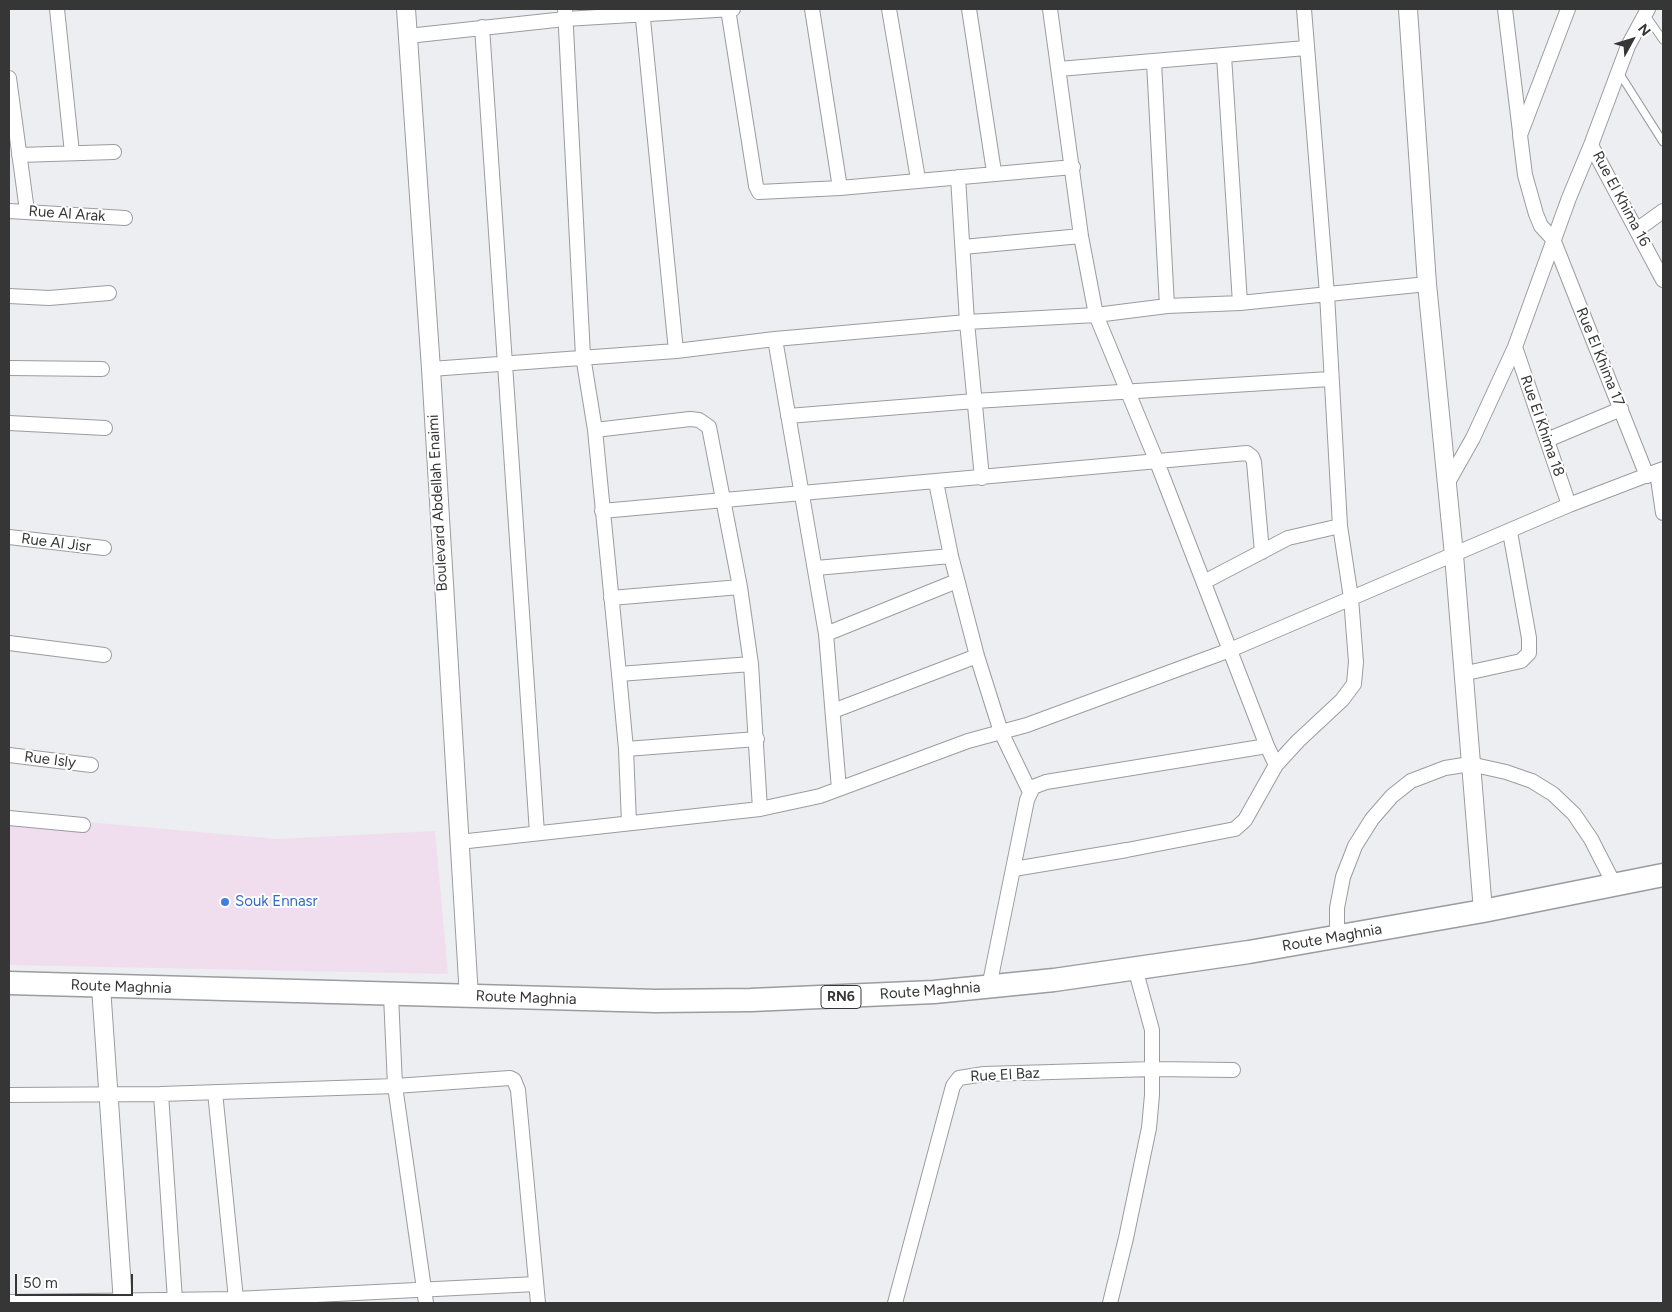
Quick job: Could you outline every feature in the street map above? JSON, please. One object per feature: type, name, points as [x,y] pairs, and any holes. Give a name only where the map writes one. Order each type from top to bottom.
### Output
[{"type":"main road","name":"Route Maghnia","points":[[9,983],[656,1001],[751,1000],[915,993],[989,987],[1135,968],[1337,938],[1663,876]]},
{"type":"street","points":[[57,9],[72,153]]},
{"type":"street","name":"Boulevard Abdellah Enaimi","points":[[406,9],[431,369],[469,997]]},
{"type":"street","points":[[728,9],[756,186],[759,192],[840,188],[994,172],[1072,167]]},
{"type":"street","points":[[408,36],[565,14],[733,9]]},
{"type":"street","points":[[812,9],[840,188]]},
{"type":"street","points":[[890,9],[918,179]]},
{"type":"street","points":[[969,9],[994,172]]},
{"type":"street","points":[[1050,9],[1081,236],[1096,315],[1157,462],[1266,746],[1276,765]]},
{"type":"street","points":[[1014,869],[1228,831],[1245,820],[1276,765],[1310,728],[1346,696],[1354,684],[1356,662],[1351,598],[1340,526],[1330,379],[1327,294],[1304,9]]},
{"type":"street","points":[[1408,9],[1427,284],[1454,555],[1462,674],[1483,911]]},
{"type":"street","name":"Rue El Khima 17","points":[[1505,9],[1529,193],[1541,226],[1553,239],[1621,409],[1655,472],[1663,513]]},
{"type":"street","points":[[1520,135],[1568,9]]},
{"type":"street","points":[[1447,484],[1473,438],[1515,347],[1553,239],[1591,145],[1618,71],[1631,39],[1647,11]]},
{"type":"street","points":[[642,12],[676,351]]},
{"type":"street","points":[[565,14],[583,356],[594,430],[619,674],[626,749],[629,823]]},
{"type":"street","points":[[482,27],[537,833]]},
{"type":"street","points":[[1059,69],[1306,48]]},
{"type":"street","points":[[1224,56],[1240,303]]},
{"type":"street","points":[[1154,62],[1167,306]]},
{"type":"street","points":[[9,78],[27,211]]},
{"type":"street","name":"Rue El Khima 16","points":[[1591,145],[1638,229],[1663,280]]},
{"type":"street","points":[[19,155],[114,152]]},
{"type":"street","points":[[958,177],[967,322],[982,478]]},
{"type":"street","name":"Rue Al Arak","points":[[9,211],[125,218]]},
{"type":"street","points":[[1638,229],[1663,211]]},
{"type":"street","points":[[963,247],[1081,236]]},
{"type":"street","points":[[431,369],[504,365],[583,356],[676,351],[775,339],[967,322],[1096,315],[1167,306],[1240,303],[1427,284]]},
{"type":"street","points":[[9,296],[49,298],[109,294]]},
{"type":"street","points":[[775,339],[826,634],[839,790]]},
{"type":"street","name":"Rue El Khima 18","points":[[1515,347],[1569,505]]},
{"type":"street","points":[[9,368],[102,370]]},
{"type":"street","points":[[788,416],[975,401],[1330,379]]},
{"type":"street","points":[[1547,440],[1621,409]]},
{"type":"street","points":[[594,430],[699,420],[708,427],[740,588],[751,664],[760,809]]},
{"type":"street","points":[[9,423],[105,428]]},
{"type":"street","points":[[602,510],[1250,454],[1254,462],[1262,552]]},
{"type":"street","points":[[459,842],[760,809],[788,804],[839,790],[968,741],[1068,710],[1230,650],[1510,532],[1569,505],[1655,472]]},
{"type":"street","points":[[936,482],[951,556],[977,656],[1001,732],[1030,792]]},
{"type":"street","points":[[1204,582],[1288,538],[1340,526]]},
{"type":"street","points":[[1462,674],[1521,661],[1528,653],[1529,638],[1510,532]]},
{"type":"street","name":"Rue Al Jisr","points":[[9,537],[104,548]]},
{"type":"street","points":[[816,568],[951,556]]},
{"type":"street","points":[[826,634],[957,580]]},
{"type":"street","points":[[611,598],[740,588]]},
{"type":"street","points":[[9,643],[104,654]]},
{"type":"street","points":[[833,711],[977,656]]},
{"type":"street","points":[[619,674],[751,664]]},
{"type":"street","points":[[626,749],[757,738]]},
{"type":"street","points":[[989,987],[1030,792],[1037,784],[1266,746]]},
{"type":"street","name":"Rue Isly","points":[[9,755],[91,765]]},
{"type":"street","points":[[1337,938],[1338,908],[1344,877],[1355,846],[1372,819],[1392,796],[1411,781],[1445,768],[1470,764],[1506,772],[1532,781],[1553,794],[1574,814],[1592,839],[1614,884]]},
{"type":"street","points":[[9,818],[83,825]]},
{"type":"street","points":[[1110,1303],[1149,1128],[1153,1069],[1152,1030],[1135,968]]},
{"type":"street","points":[[101,987],[123,1302]]},
{"type":"street","points":[[391,994],[395,1086],[425,1297]]},
{"type":"street","points":[[1153,1069],[1233,1070]]},
{"type":"street","name":"Rue El Baz","points":[[895,1303],[956,1081],[965,1076],[984,1074],[1153,1069]]},
{"type":"street","points":[[9,1095],[161,1094],[395,1086],[505,1077],[514,1080],[518,1090],[538,1303]]},
{"type":"street","points":[[216,1092],[236,1299]]},
{"type":"street","points":[[161,1094],[175,1300]]},
{"type":"street","points":[[9,1302],[425,1297],[536,1284]]},
{"type":"lane","points":[[1647,11],[1663,40]]},
{"type":"lane","points":[[1618,71],[1663,142]]},
{"type":"shaded area","name":"Souk Ennasr","points":[[9,815],[277,839],[435,831],[448,974],[9,965]]},
{"type":"place","name":"Souk Ennasr","points":[[225,902]]}]
